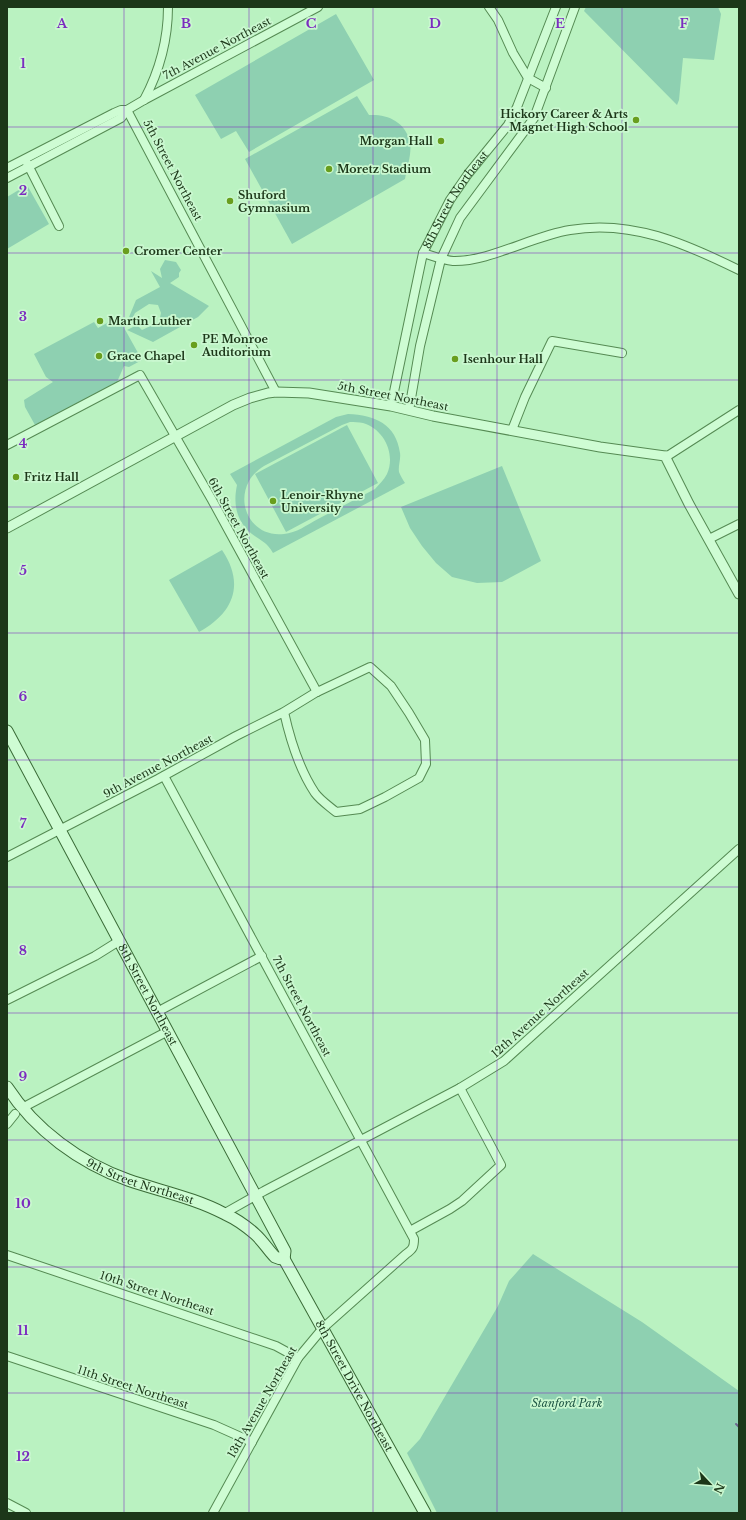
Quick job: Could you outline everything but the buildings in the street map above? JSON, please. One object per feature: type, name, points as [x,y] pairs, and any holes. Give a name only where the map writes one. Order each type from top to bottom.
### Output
[{"type":"main road","name":"8th Street Northeast","points":[[7,731],[285,1251],[284,1259]]},
{"type":"main road","name":"9th Street Northeast","points":[[7,1087],[19,1111],[72,1152],[93,1165],[126,1179],[225,1213],[242,1223],[255,1234],[276,1258],[284,1259]]},
{"type":"main road","name":"8th Street Drive Northeast","points":[[284,1259],[425,1513]]},
{"type":"street","points":[[144,100],[156,76],[165,46],[168,7]]},
{"type":"street","name":"7th Avenue Northeast","points":[[7,178],[27,162],[114,113],[120,110],[127,110],[318,7]]},
{"type":"street","points":[[489,7],[498,20],[513,53],[528,78],[546,88]]},
{"type":"street","name":"8th Street Northeast","points":[[391,406],[423,253],[443,214],[468,174],[508,125],[517,107],[556,7]]},
{"type":"street","points":[[409,410],[420,346],[440,259],[460,218],[534,118],[576,7]]},
{"type":"street","name":"5th Street Northeast","points":[[127,110],[276,392],[315,394],[391,406],[512,430],[665,456]]},
{"type":"street","points":[[27,162],[59,226]]},
{"type":"street","name":"7th Avenue Northeast","points":[[7,168],[27,162]]},
{"type":"street","points":[[423,253],[440,259],[452,261],[474,259],[552,233],[571,229],[599,227],[638,230],[653,234],[704,253],[739,270]]},
{"type":"street","points":[[512,430],[525,397],[552,341],[622,353]]},
{"type":"street","name":"6th Street Northeast","points":[[7,445],[140,375],[317,692]]},
{"type":"street","points":[[7,528],[233,405],[258,395],[276,392]]},
{"type":"street","points":[[739,410],[681,448],[665,456],[689,504],[739,594]]},
{"type":"street","points":[[709,539],[739,524]]},
{"type":"street","points":[[284,712],[288,732],[304,773],[316,795],[336,812],[360,809],[419,778],[426,764],[425,740],[391,686],[370,667],[317,692]]},
{"type":"street","name":"9th Avenue Northeast","points":[[7,857],[164,776],[236,736],[284,712],[317,692]]},
{"type":"street","name":"7th Street Northeast","points":[[164,776],[414,1237],[414,1248]]},
{"type":"street","name":"12th Avenue Northeast","points":[[225,1213],[460,1088],[508,1058],[739,849]]},
{"type":"street","points":[[7,1000],[95,956],[119,941]]},
{"type":"street","points":[[157,1012],[262,956]]},
{"type":"street","points":[[7,1124],[19,1111],[168,1031]]},
{"type":"street","points":[[410,1231],[450,1210],[501,1165],[460,1088]]},
{"type":"street","name":"13th Avenue Northeast","points":[[213,1513],[298,1358],[323,1328],[414,1248]]},
{"type":"street","name":"10th Street Northeast","points":[[7,1254],[254,1338],[276,1346],[298,1358]]},
{"type":"street","name":"11th Street Northeast","points":[[7,1356],[214,1425],[252,1442]]},
{"type":"street","points":[[7,1503],[26,1513]]},
{"type":"green space","points":[[586,7],[718,7],[721,14],[714,60],[683,58],[679,100],[677,105],[584,11]]},
{"type":"green space","points":[[336,14],[374,80],[249,152],[236,131],[221,139],[195,95]]},
{"type":"green space","name":"Moretz Stadium","points":[[357,96],[369,115],[382,116],[394,120],[400,124],[408,135],[410,151],[405,179],[292,244],[245,159]]},
{"type":"green space","points":[[27,185],[49,224],[7,249],[7,197]]},
{"type":"green space","points":[[165,260],[176,262],[181,270],[179,277],[170,283],[209,306],[198,317],[153,342],[127,330],[137,325],[142,330],[159,322],[161,313],[158,305],[149,304],[135,313],[133,317],[135,321],[125,327],[136,300],[160,287],[151,271],[162,278],[160,269]]},
{"type":"green space","points":[[118,317],[142,360],[129,367],[124,366],[117,382],[35,425],[25,407],[24,400],[53,382],[46,377],[34,354],[94,322],[98,328]]},
{"type":"green space","points":[[348,414],[367,416],[383,423],[389,428],[398,443],[400,455],[399,472],[405,483],[273,553],[266,544],[252,534],[242,524],[237,512],[235,499],[237,485],[230,474],[336,417]],"holes":[[[350,422],[363,423],[377,431],[382,436],[389,451],[390,458],[387,474],[375,489],[293,532],[273,534],[256,526],[250,519],[244,501],[245,491],[253,475],[264,466]]]},
{"type":"green space","points":[[347,425],[378,483],[286,532],[255,474]]},
{"type":"green space","points":[[502,466],[541,561],[502,582],[477,583],[452,577],[436,563],[422,546],[410,528],[401,507]]},
{"type":"green space","points":[[222,550],[233,574],[234,586],[232,597],[228,607],[221,616],[199,632],[169,580]]},
{"type":"green space","name":"Stanford Park","points":[[533,1254],[642,1322],[739,1391],[739,1513],[437,1513],[407,1453],[420,1439],[498,1306],[509,1281]]},
{"type":"waterway","points":[[736,1424],[739,1427]]},
{"type":"place","name":"Hickory Career & Arts Magnet High School","points":[[636,120]]},
{"type":"place","name":"Morgan Hall","points":[[441,141]]},
{"type":"place","name":"Moretz Stadium","points":[[329,169]]},
{"type":"place","name":"Shuford Gymnasium","points":[[230,201]]},
{"type":"place","name":"Cromer Center","points":[[126,251]]},
{"type":"place","name":"Martin Luther","points":[[100,321]]},
{"type":"place","name":"PE Monroe Auditorium","points":[[194,345]]},
{"type":"place","name":"Grace Chapel","points":[[99,356]]},
{"type":"place","name":"Isenhour Hall","points":[[455,359]]},
{"type":"place","name":"Fritz Hall","points":[[16,477]]},
{"type":"place","name":"Lenoir-Rhyne University","points":[[273,501]]}]
